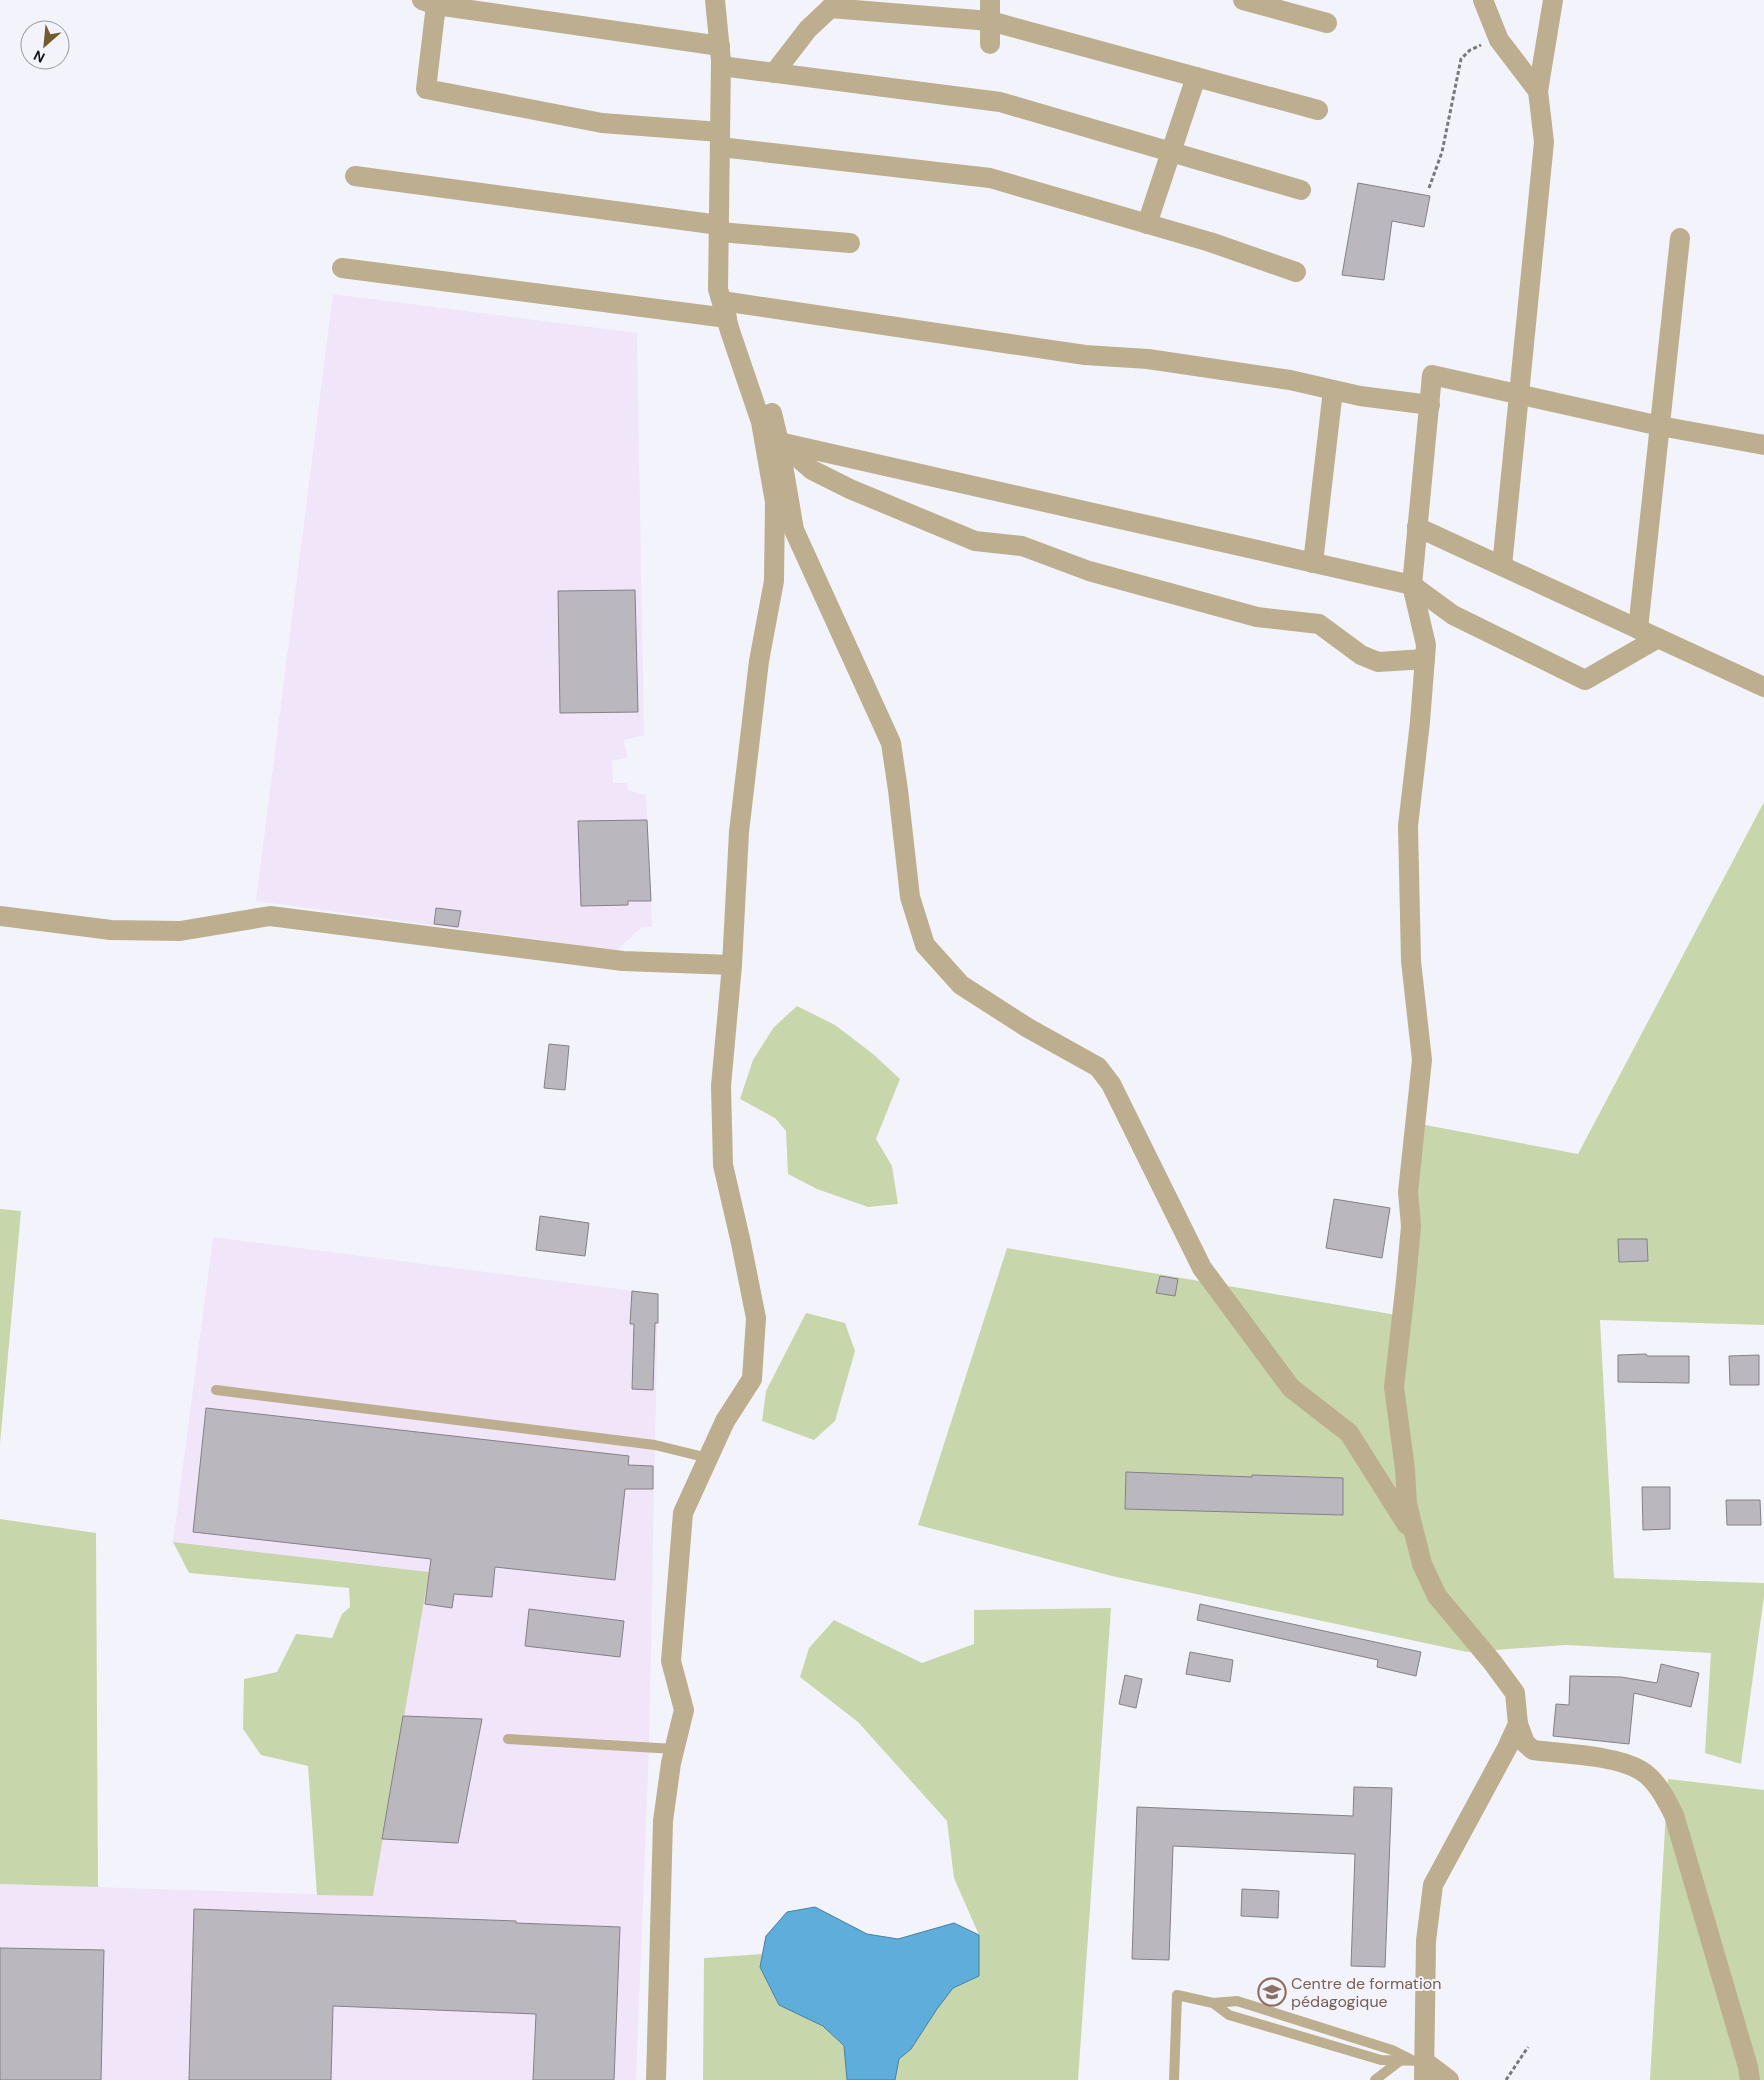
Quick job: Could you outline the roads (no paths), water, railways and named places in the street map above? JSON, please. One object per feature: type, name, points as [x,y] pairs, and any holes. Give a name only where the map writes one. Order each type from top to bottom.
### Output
[{"type":"street","points":[[656,2080],[663,1821],[674,1748],[684,1710],[671,1661],[683,1513],[725,1421],[752,1379],[756,1318],[723,1165],[721,1086],[732,965],[739,832],[759,661],[774,581],[775,502],[761,422],[718,289],[721,66],[715,0]]},
{"type":"street","points":[[990,0],[990,44]]},
{"type":"street","points":[[1243,0],[1327,23]]},
{"type":"street","points":[[1484,0],[1499,40],[1538,91]]},
{"type":"street","points":[[1502,566],[1544,142],[1538,91],[1552,0]]},
{"type":"street","points":[[720,46],[429,2],[426,89],[602,123],[990,178],[1210,242],[1296,272]]},
{"type":"street","points":[[774,74],[808,29],[834,4],[990,21],[1318,110]]},
{"type":"street","points":[[721,66],[1000,102],[1301,190]]},
{"type":"street","points":[[1147,224],[1196,77]]},
{"type":"street","points":[[355,176],[719,229],[850,243]]},
{"type":"street","points":[[1638,629],[1680,238]]},
{"type":"street","points":[[342,268],[724,310],[1085,354],[1148,359],[1290,380],[1360,396],[1430,405]]},
{"type":"street","points":[[734,343],[770,406],[779,442],[794,530],[891,743],[910,897],[925,945],[961,985],[1028,1028],[1098,1067],[1111,1084],[1202,1268],[1291,1388],[1349,1433],[1415,1538]]},
{"type":"street","points":[[1750,2080],[1748,2067],[1674,1815],[1662,1793],[1641,1770],[1623,1762],[1533,1750],[1525,1744],[1518,1724],[1515,1693],[1493,1663],[1437,1596],[1422,1564],[1407,1504],[1405,1469],[1394,1387],[1411,1226],[1408,1192],[1422,1060],[1411,961],[1408,826],[1420,722],[1426,644],[1412,585],[1432,376],[1660,426],[1764,445]]},
{"type":"street","points":[[1314,563],[1333,390]]},
{"type":"street","points":[[779,442],[1412,585],[1453,615],[1585,680],[1658,638]]},
{"type":"street","points":[[779,442],[812,470],[850,489],[975,541],[1022,546],[1088,571],[1256,616],[1319,624],[1361,655],[1378,662],[1424,659]]},
{"type":"street","points":[[1417,527],[1764,687]]},
{"type":"street","points":[[0,916],[111,930],[180,931],[270,916],[623,961],[732,965]]},
{"type":"street","points":[[1449,2080],[1421,2067],[1426,1941],[1433,1885],[1518,1724]]},
{"type":"lane","points":[[216,1390],[655,1445],[708,1458]]},
{"type":"lane","points":[[508,1739],[674,1748]]},
{"type":"lane","points":[[1174,2080],[1177,1995],[1213,2003],[1237,2001],[1392,2050],[1421,2067]]},
{"type":"lane","points":[[1213,2003],[1229,2015],[1381,2060],[1401,2060],[1421,2067]]},
{"type":"lane","points":[[1375,2080],[1401,2060]]},
{"type":"water","points":[[815,1907],[867,1934],[898,1939],[954,1923],[979,1935],[979,1976],[953,1988],[911,2049],[899,2059],[895,2080],[847,2080],[844,2046],[823,2026],[779,2005],[760,1967],[766,1936],[787,1912]]},
{"type":"place","name":"Centre de formation pédagogique","points":[[1272,1992]]}]
